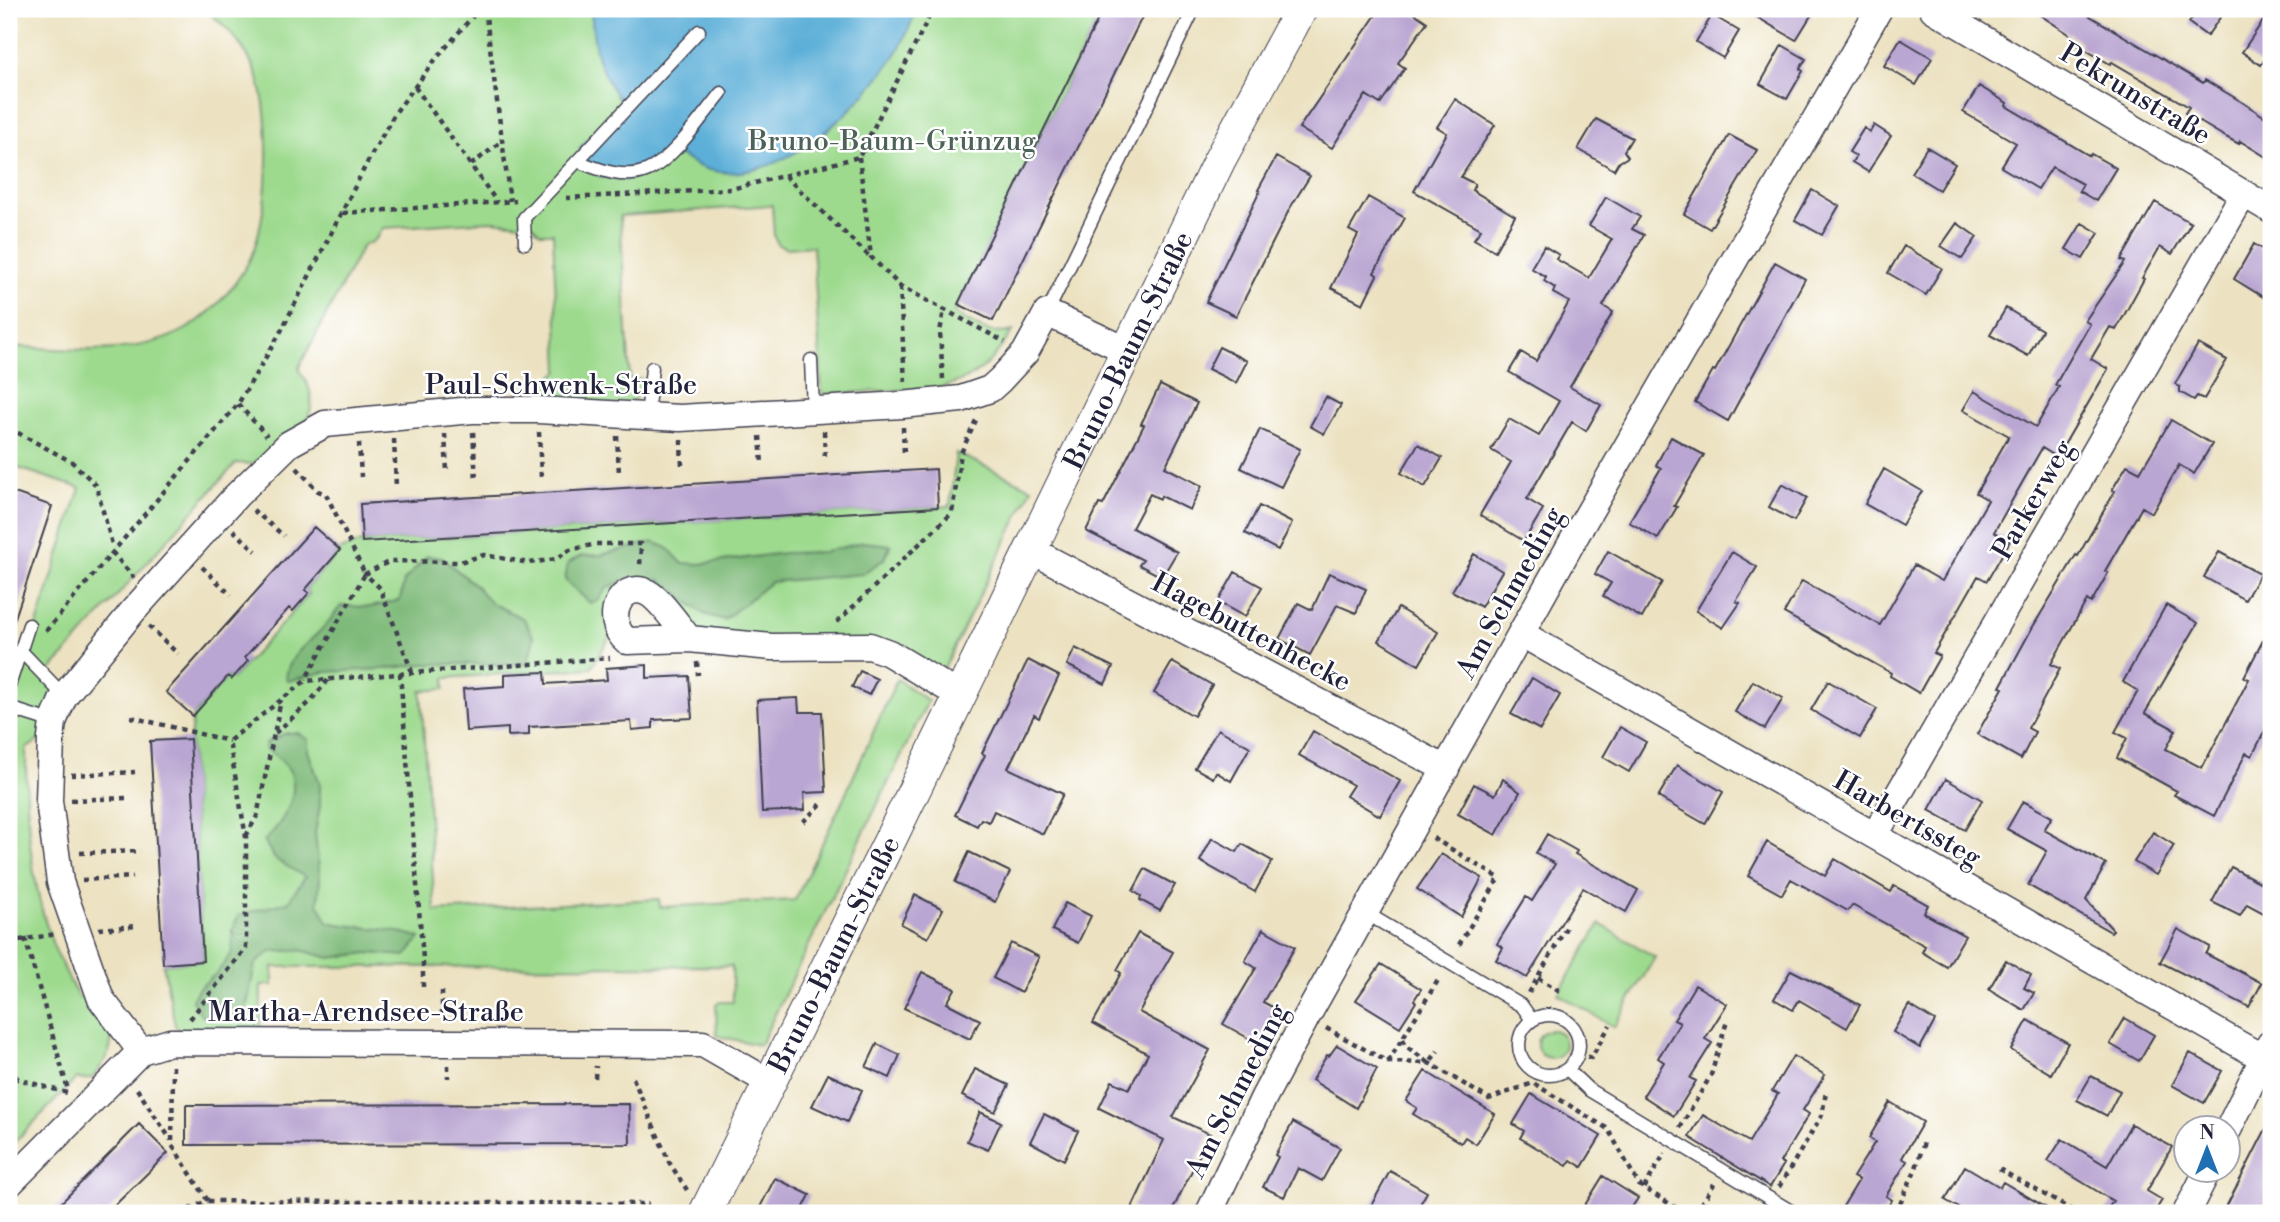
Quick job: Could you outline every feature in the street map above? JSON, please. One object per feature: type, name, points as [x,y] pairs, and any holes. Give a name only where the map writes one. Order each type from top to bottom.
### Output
[{"type":"street","name":"Bruno-Baum-Straße","points":[[698,1205],[769,1082],[1219,161],[1301,9]]},
{"type":"street","name":"Am Schmeding","points":[[1209,1213],[1264,1097],[1307,1018],[1576,536],[1879,9]]},
{"type":"street","name":"Pekrunstraße","points":[[1933,9],[2271,210]]},
{"type":"street","name":"Parkerweg","points":[[1875,835],[2244,193]]},
{"type":"street","points":[[1047,313],[1126,350]]},
{"type":"street","name":"Paul-Schwenk-Straße","points":[[133,1059],[101,999],[60,882],[49,789],[54,722],[64,696],[140,603],[236,496],[289,443],[325,424],[472,410],[538,410],[680,418],[907,405],[961,399],[990,389],[1025,353],[1047,313]]},
{"type":"street","name":"Hagebuttenhecke","points":[[1029,549],[1446,769]]},
{"type":"street","points":[[689,639],[653,595],[634,591],[624,596],[616,605],[615,625],[626,641],[689,639],[772,647],[870,646],[889,653],[958,695]]},
{"type":"street","name":"Harbertssteg","points":[[1522,634],[1875,835],[2267,1050]]},
{"type":"street","name":"Martha-Arendsee-Straße","points":[[9,1184],[133,1059],[170,1042],[703,1044],[769,1082]]},
{"type":"street","points":[[2236,1114],[2267,1050]]},
{"type":"street","points":[[2186,1213],[2201,1184]]},
{"type":"lane","points":[[1047,313],[1194,9]]},
{"type":"lane","points":[[525,243],[524,218],[699,31]]},
{"type":"lane","points":[[577,161],[602,171],[622,174],[646,171],[673,152],[721,93]]},
{"type":"lane","points":[[811,360],[813,410]]},
{"type":"lane","points":[[647,418],[652,368]]},
{"type":"lane","points":[[9,686],[29,625]]},
{"type":"lane","points":[[20,650],[64,696]]},
{"type":"lane","points":[[13,709],[54,722]]},
{"type":"lane","points":[[1366,913],[1522,1006],[1532,1020]]},
{"type":"lane","points":[[1543,1015],[1555,1015],[1566,1019],[1574,1027],[1579,1038],[1578,1053],[1567,1069],[1556,1074],[1544,1074],[1533,1070],[1525,1062],[1520,1052],[1520,1040],[1524,1029],[1532,1020],[1543,1015]]},
{"type":"lane","points":[[1567,1069],[1589,1090],[1794,1213]]},
{"type":"path","points":[[32,662],[39,640],[46,631],[238,404],[279,335],[395,113],[479,9]]},
{"type":"path","points":[[485,9],[510,201]]},
{"type":"path","points":[[415,87],[497,202]]},
{"type":"path","points":[[471,165],[502,141]]},
{"type":"path","points":[[859,157],[871,257]]},
{"type":"path","points":[[784,176],[900,286],[1025,353]]},
{"type":"path","points":[[900,286],[907,405]]},
{"type":"path","points":[[944,310],[940,332],[945,390]]},
{"type":"path","points":[[824,646],[827,631],[952,513],[961,453],[990,389]]},
{"type":"path","points":[[238,404],[318,491],[326,494],[365,574],[380,588],[412,672]]},
{"type":"path","points":[[472,410],[476,480]]},
{"type":"path","points":[[538,410],[541,478]]},
{"type":"path","points":[[444,412],[447,472]]},
{"type":"path","points":[[615,414],[619,474]]},
{"type":"path","points":[[393,417],[396,487]]},
{"type":"path","points":[[357,421],[361,477]]},
{"type":"path","points":[[9,428],[72,462],[96,485],[113,550],[140,603],[178,654]]},
{"type":"path","points":[[236,496],[284,536]]},
{"type":"path","points":[[229,741],[305,681],[365,574],[390,561],[460,562],[484,555],[529,563],[556,559],[570,550],[596,544],[641,544],[640,591]]},
{"type":"path","points":[[186,552],[231,595]]},
{"type":"path","points":[[305,681],[613,657]]},
{"type":"path","points":[[400,673],[423,959],[423,991]]},
{"type":"path","points":[[274,733],[309,703],[328,679]]},
{"type":"path","points":[[246,837],[257,816],[281,700]]},
{"type":"path","points":[[9,736],[13,709]]},
{"type":"path","points":[[131,717],[229,741]]},
{"type":"path","points":[[208,1201],[172,1146],[173,1062],[170,1042],[246,948],[246,837],[229,741]]},
{"type":"path","points":[[49,789],[135,772]]},
{"type":"path","points":[[49,789],[128,798]]},
{"type":"path","points":[[803,822],[821,804]]},
{"type":"path","points":[[1388,1062],[1499,878],[1414,827]]},
{"type":"path","points":[[55,855],[139,851]]},
{"type":"path","points":[[60,882],[133,877]]},
{"type":"path","points":[[9,917],[17,940]]},
{"type":"path","points":[[9,942],[76,930],[136,926]]},
{"type":"path","points":[[1522,1006],[1567,926]]},
{"type":"path","points":[[9,1068],[18,1079],[69,1094],[25,938]]},
{"type":"path","points":[[1538,978],[1560,991]]},
{"type":"path","points":[[442,991],[442,1031]]},
{"type":"path","points":[[1307,1018],[1388,1062],[1429,1063]]},
{"type":"path","points":[[1644,1188],[1711,1075],[1727,1021]]},
{"type":"path","points":[[1578,1053],[1591,1058],[1610,1025]]},
{"type":"path","points":[[1403,1038],[1406,1046],[1429,1063],[1489,1100],[1533,1083],[1608,1129],[1639,1185],[1683,1212],[1697,1213],[1722,1170]]},
{"type":"path","points":[[1429,1063],[1438,1051]]},
{"type":"path","points":[[133,1059],[140,1096],[172,1142]]},
{"type":"path","points":[[634,1078],[669,1162],[698,1205]]},
{"type":"path","points":[[9,1087],[18,1079]]},
{"type":"path","points":[[1771,1199],[1822,1115],[1826,1092]]},
{"type":"path","points":[[1896,1213],[1916,1168],[1925,1139]]},
{"type":"path","points":[[1998,1169],[2077,1213]]},
{"type":"path","points":[[180,1213],[208,1201],[649,1204]]},
{"type":"green space","name":"Bruno-Baum-Grünzug","points":[[205,9],[1103,9],[954,313],[990,331],[1013,331],[983,368],[953,384],[939,388],[822,394],[813,246],[787,248],[778,245],[774,235],[772,205],[620,216],[630,379],[642,379],[637,396],[623,408],[554,397],[549,395],[545,386],[559,371],[553,233],[540,233],[533,225],[491,221],[383,228],[375,239],[363,245],[299,367],[310,392],[311,405],[303,426],[253,464],[236,463],[49,672],[56,684],[41,739],[26,749],[30,847],[38,895],[52,942],[78,997],[87,996],[106,1021],[111,1043],[104,1062],[92,1078],[77,1078],[9,1148],[9,714],[80,488],[9,465],[9,346],[99,350],[166,338],[196,323],[213,308],[236,282],[248,263],[261,223],[265,197],[267,143],[262,94],[253,65],[242,47]]},
{"type":"green space","points":[[956,453],[1032,488],[940,677],[892,647],[704,636],[642,584],[591,668],[445,678],[445,689],[421,691],[435,911],[659,899],[660,907],[795,900],[897,679],[928,701],[760,1045],[717,1036],[716,1005],[720,1002],[733,1002],[732,966],[273,967],[273,985],[261,985],[260,1039],[185,1039],[175,1025],[163,964],[203,961],[190,739],[193,716],[228,676],[232,679],[309,594],[305,590],[340,550],[362,542],[950,506]]},
{"type":"green space","points":[[653,542],[668,548],[682,563],[700,564],[784,553],[824,552],[863,542],[891,545],[884,559],[862,574],[771,582],[724,620],[704,614],[660,580],[628,579],[607,588],[598,601],[590,603],[565,580],[568,563],[581,556],[601,555]]},
{"type":"green space","points":[[427,556],[442,558],[475,585],[491,603],[524,619],[534,638],[527,664],[424,664],[324,672],[288,681],[288,669],[295,656],[341,606],[371,607],[400,600],[404,581]]},
{"type":"green space","points":[[286,733],[298,733],[308,740],[308,751],[320,784],[320,806],[315,833],[320,878],[318,903],[328,922],[398,932],[420,938],[406,956],[368,953],[330,958],[300,950],[270,952],[255,964],[246,1010],[213,1020],[202,1016],[192,1000],[198,989],[217,973],[232,953],[233,930],[238,915],[288,902],[305,877],[275,859],[264,841],[286,812],[292,794],[290,772],[281,760],[265,748],[266,743]]},
{"type":"green space","points":[[1600,924],[1655,957],[1614,1027],[1558,994]]},
{"type":"green space","points":[[1551,1030],[1561,1034],[1565,1044],[1561,1054],[1551,1058],[1541,1054],[1537,1044],[1541,1034]]},
{"type":"water","points":[[591,9],[917,9],[898,52],[859,100],[812,142],[786,158],[758,168],[731,172],[703,168],[679,155],[653,171],[627,180],[599,176],[579,149],[623,105],[607,81],[598,60]]},
{"type":"building","points":[[1103,9],[1146,9],[993,321],[958,304]]},
{"type":"building","points":[[1380,9],[1408,9],[1427,22],[1398,63],[1405,68],[1380,104],[1366,95],[1332,148],[1299,128]]},
{"type":"building","points":[[1743,9],[1815,9],[1796,40]]},
{"type":"building","points":[[2031,9],[2078,9],[2203,83],[2205,80],[2242,102],[2271,121],[2271,160],[2185,113],[2189,107],[2079,46],[2081,42]]},
{"type":"building","points":[[2199,9],[2226,9],[2207,36],[2189,23]]},
{"type":"building","points":[[2271,9],[2271,50],[2261,65],[2242,52]]},
{"type":"building","points":[[1712,15],[1739,31],[1723,58],[1696,42]]},
{"type":"building","points":[[1900,39],[1932,58],[1916,85],[1884,66]]},
{"type":"building","points":[[1782,45],[1806,59],[1800,69],[1803,71],[1787,99],[1760,84]]},
{"type":"building","points":[[1979,86],[2007,103],[2006,106],[2090,156],[2091,154],[2116,168],[2096,201],[2079,191],[2083,184],[2052,167],[2038,189],[2001,167],[2016,143],[1963,112]]},
{"type":"building","points":[[1455,99],[1495,125],[1461,177],[1475,184],[1472,190],[1515,216],[1495,251],[1474,239],[1481,229],[1414,191],[1447,133],[1437,127]]},
{"type":"building","points":[[1596,119],[1632,138],[1624,151],[1628,157],[1618,163],[1614,170],[1578,149]]},
{"type":"building","points":[[1874,125],[1891,136],[1868,172],[1852,162],[1856,156],[1849,152],[1864,128],[1870,132]]},
{"type":"building","points":[[1729,135],[1757,150],[1710,229],[1684,214]]},
{"type":"building","points":[[1927,147],[1955,164],[1939,190],[1911,173]]},
{"type":"building","points":[[1276,157],[1310,176],[1290,208],[1236,316],[1206,302]]},
{"type":"building","points":[[1812,190],[1839,206],[1822,235],[1795,220]]},
{"type":"building","points":[[1368,197],[1405,218],[1374,273],[1377,275],[1363,304],[1331,288],[1358,235],[1349,230]]},
{"type":"building","points":[[1606,197],[1640,217],[1632,229],[1644,235],[1603,306],[1613,312],[1570,387],[1601,405],[1586,431],[1572,422],[1527,499],[1543,509],[1524,541],[1480,515],[1511,462],[1491,450],[1509,419],[1539,436],[1559,401],[1509,372],[1521,352],[1536,361],[1569,302],[1553,293],[1555,288],[1544,281],[1546,277],[1531,268],[1544,246],[1559,255],[1556,259],[1589,278],[1612,239],[1589,226]]},
{"type":"building","points":[[2155,202],[2191,223],[2172,254],[2160,247],[2116,330],[2110,327],[2091,359],[2108,369],[2057,457],[2042,448],[1994,532],[2010,541],[1987,581],[1978,576],[1934,653],[1940,656],[1919,693],[1890,676],[1891,673],[1784,613],[1802,581],[1880,625],[1914,565],[1942,581],[1988,500],[1976,493],[2009,436],[1963,410],[1974,391],[2036,427],[2059,387],[2055,385],[2090,324],[2085,321],[2125,262],[2121,260]]},
{"type":"building","points":[[1957,223],[1977,237],[1962,259],[1941,246]]},
{"type":"building","points":[[2082,223],[2099,233],[2083,259],[2066,249]]},
{"type":"building","points":[[2254,244],[2271,254],[2271,288],[2265,298],[2234,279]]},
{"type":"building","points":[[1904,246],[1942,268],[1926,295],[1888,273]]},
{"type":"building","points":[[1775,262],[1805,279],[1728,421],[1695,402]]},
{"type":"building","points":[[2006,308],[2042,330],[2028,356],[1990,335]]},
{"type":"building","points":[[2198,344],[2227,360],[2204,399],[2197,396],[2194,400],[2180,392],[2180,387],[2175,384]]},
{"type":"building","points":[[1219,347],[1247,361],[1236,383],[1208,369]]},
{"type":"building","points":[[1160,385],[1197,403],[1165,467],[1202,486],[1190,510],[1161,496],[1160,499],[1150,494],[1132,528],[1177,552],[1162,577],[1139,565],[1143,560],[1086,531],[1099,504],[1103,505],[1144,425],[1141,424]]},
{"type":"building","points":[[1326,397],[1341,405],[1324,434],[1310,426]]},
{"type":"building","points":[[2171,420],[2212,444],[2194,474],[2179,465],[2152,513],[2142,507],[2105,571],[2108,573],[2091,603],[2087,600],[2051,664],[2060,669],[2028,728],[2035,732],[2021,759],[1977,734],[2031,630],[2076,555],[2078,556],[2127,465],[2140,472]]},
{"type":"building","points":[[1260,429],[1300,449],[1281,487],[1241,468]]},
{"type":"building","points":[[1671,437],[1704,455],[1658,539],[1629,522],[1661,468],[1656,465]]},
{"type":"building","points":[[1418,444],[1442,458],[1425,487],[1401,473]]},
{"type":"building","points":[[936,469],[938,507],[362,542],[360,504]]},
{"type":"building","points":[[1884,469],[1922,491],[1902,525],[1865,504]]},
{"type":"building","points":[[1782,484],[1807,498],[1794,521],[1769,507]]},
{"type":"building","points":[[9,491],[52,506],[12,627],[9,626]]},
{"type":"building","points":[[1259,506],[1292,523],[1278,550],[1245,533]]},
{"type":"building","points":[[314,527],[340,550],[305,590],[309,593],[293,611],[289,608],[245,657],[248,661],[232,679],[228,676],[193,716],[166,692]]},
{"type":"building","points":[[1608,551],[1662,582],[1642,618],[1603,596],[1611,583],[1595,574]]},
{"type":"building","points":[[1732,552],[1757,567],[1736,601],[1740,603],[1723,628],[1696,611]]},
{"type":"building","points":[[2219,552],[2260,574],[2245,600],[2204,577]]},
{"type":"building","points":[[1474,554],[1502,571],[1481,607],[1452,591]]},
{"type":"building","points":[[1235,572],[1262,587],[1245,617],[1218,602]]},
{"type":"building","points":[[1329,573],[1366,589],[1356,613],[1337,605],[1310,655],[1279,639],[1298,603],[1312,610]]},
{"type":"building","points":[[2166,605],[2198,623],[2145,713],[2176,730],[2166,749],[2202,768],[2249,679],[2244,677],[2271,625],[2271,719],[2252,756],[2246,753],[2214,816],[2174,795],[2177,791],[2117,758],[2127,738],[2115,732],[2138,691],[2123,682]]},
{"type":"building","points":[[1398,608],[1438,632],[1419,665],[1379,641]]},
{"type":"building","points":[[1075,648],[1113,667],[1105,684],[1067,665]]},
{"type":"building","points":[[1028,660],[1059,676],[1039,718],[1034,715],[1008,768],[1063,794],[1043,834],[994,811],[989,822],[981,819],[977,826],[955,815]]},
{"type":"building","points":[[1172,662],[1212,685],[1194,716],[1154,693]]},
{"type":"building","points":[[647,665],[647,678],[689,676],[692,718],[653,720],[653,728],[632,730],[631,721],[529,727],[529,735],[508,736],[508,728],[466,731],[463,689],[505,686],[505,674],[545,672],[546,684],[607,680],[606,668]]},
{"type":"building","points":[[860,671],[877,679],[869,695],[852,687]]},
{"type":"building","points":[[1532,678],[1560,695],[1540,730],[1511,714]]},
{"type":"building","points":[[1753,681],[1783,698],[1765,729],[1735,712]]},
{"type":"building","points":[[1828,681],[1877,709],[1860,738],[1811,710]]},
{"type":"building","points":[[798,698],[799,712],[822,712],[826,792],[804,793],[805,810],[762,812],[757,700]]},
{"type":"building","points":[[1620,727],[1646,742],[1629,772],[1603,757]]},
{"type":"building","points":[[1218,729],[1250,747],[1231,781],[1216,772],[1213,778],[1195,768]]},
{"type":"building","points":[[1313,731],[1400,781],[1380,816],[1346,796],[1353,785],[1299,755]]},
{"type":"building","points":[[190,739],[203,961],[163,964],[150,741]]},
{"type":"building","points":[[1677,765],[1723,792],[1705,824],[1658,797]]},
{"type":"building","points":[[1503,779],[1520,792],[1496,835],[1458,814],[1474,784],[1495,795]]},
{"type":"building","points":[[1946,779],[1982,800],[1965,830],[1929,810]]},
{"type":"building","points":[[2023,801],[2052,817],[2044,830],[2106,864],[2086,900],[2113,930],[2111,932],[2028,885],[2047,851],[2007,829]]},
{"type":"building","points":[[2153,832],[2174,845],[2156,875],[2134,862]]},
{"type":"building","points":[[1547,834],[1577,851],[1575,854],[1638,890],[1626,912],[1583,888],[1527,978],[1496,960],[1503,948],[1497,944],[1526,897],[1532,901],[1555,864],[1536,853]]},
{"type":"building","points":[[1212,838],[1237,852],[1242,844],[1272,861],[1255,892],[1200,861]]},
{"type":"building","points":[[1767,842],[1825,876],[1835,859],[1891,892],[1894,886],[1928,905],[1924,913],[1965,936],[1947,967],[1922,952],[1925,946],[1852,905],[1848,911],[1791,879],[1782,895],[1748,876]]},
{"type":"building","points":[[969,852],[1010,872],[995,902],[955,882]]},
{"type":"building","points":[[1441,854],[1482,878],[1461,917],[1417,889]]},
{"type":"building","points":[[2231,867],[2271,888],[2271,917],[2247,904],[2240,916],[2212,902]]},
{"type":"building","points":[[1145,869],[1175,885],[1160,911],[1140,900],[1141,896],[1133,891]]},
{"type":"building","points":[[915,895],[943,909],[928,938],[901,924]]},
{"type":"building","points":[[1065,903],[1091,916],[1078,943],[1052,930]]},
{"type":"building","points":[[1263,929],[1295,947],[1263,1002],[1276,1009],[1257,1043],[1223,1024],[1256,968],[1245,961]]},
{"type":"building","points":[[2178,929],[2210,947],[2206,954],[2262,983],[2249,1007],[2160,962]]},
{"type":"building","points":[[1138,933],[1173,952],[1139,1012],[1210,1050],[1173,1117],[1210,1134],[1171,1213],[1143,1213],[1132,1208],[1164,1140],[1099,1108],[1112,1081],[1129,1089],[1148,1054],[1093,1023],[1121,973],[1117,970]]},
{"type":"building","points":[[1011,943],[1039,957],[1021,993],[993,978]]},
{"type":"building","points":[[2006,960],[2031,975],[2024,988],[2034,993],[2024,1010],[1989,989]]},
{"type":"building","points":[[1381,964],[1421,989],[1400,1027],[1356,1000]]},
{"type":"building","points":[[1791,970],[1860,1005],[1847,1028],[1799,1000],[1793,1010],[1774,999]]},
{"type":"building","points":[[922,972],[955,989],[947,1003],[980,1020],[970,1039],[904,1008]]},
{"type":"building","points":[[1695,985],[1727,1004],[1705,1039],[1712,1043],[1690,1078],[1696,1081],[1674,1116],[1643,1096],[1664,1062],[1658,1058],[1680,1023],[1674,1020]]},
{"type":"building","points":[[1909,1005],[1935,1021],[1920,1048],[1893,1032]]},
{"type":"building","points":[[2125,1018],[2154,1035],[2139,1061],[2110,1044]]},
{"type":"building","points":[[2028,1020],[2068,1043],[2051,1074],[2011,1050]]},
{"type":"building","points":[[877,1044],[900,1055],[890,1078],[866,1067]]},
{"type":"building","points":[[1337,1045],[1377,1069],[1356,1108],[1312,1080],[1327,1055],[1329,1056]]},
{"type":"building","points":[[2190,1053],[2222,1071],[2204,1103],[2172,1085]]},
{"type":"building","points":[[1793,1056],[1825,1075],[1803,1110],[1809,1114],[1780,1162],[1784,1164],[1770,1187],[1689,1137],[1703,1115],[1749,1142],[1778,1094],[1772,1091]]},
{"type":"building","points":[[975,1069],[1009,1085],[995,1112],[962,1096]]},
{"type":"building","points":[[1425,1071],[1495,1114],[1476,1144],[1465,1137],[1461,1143],[1413,1114],[1417,1108],[1406,1101]]},
{"type":"building","points":[[828,1074],[862,1090],[847,1122],[812,1106]]},
{"type":"building","points":[[2091,1076],[2120,1091],[2107,1116],[2077,1100]]},
{"type":"building","points":[[1531,1094],[1601,1136],[1582,1167],[1571,1160],[1567,1166],[1520,1138],[1524,1131],[1513,1124]]},
{"type":"building","points":[[1890,1102],[1923,1122],[1902,1158],[1907,1161],[1886,1196],[1892,1200],[1883,1213],[1839,1213],[1859,1180],[1853,1177],[1875,1142],[1869,1138]]},
{"type":"building","points":[[629,1104],[630,1144],[186,1145],[186,1105]]},
{"type":"building","points":[[980,1112],[1001,1122],[988,1150],[967,1141]]},
{"type":"building","points":[[1044,1114],[1078,1131],[1064,1160],[1030,1142]]},
{"type":"building","points":[[2271,1119],[2271,1196],[2262,1213],[2223,1213],[2238,1184],[2242,1184],[2242,1176]]},
{"type":"building","points":[[1293,1122],[1340,1148],[1322,1181],[1298,1168],[1284,1197],[1263,1187],[1278,1157],[1275,1155]]},
{"type":"building","points":[[139,1124],[168,1153],[107,1213],[51,1213]]},
{"type":"building","points":[[2131,1124],[2172,1147],[2147,1191],[2162,1200],[2154,1213],[2105,1213],[2113,1201],[2048,1161],[2062,1139],[2107,1166]]},
{"type":"building","points":[[1965,1166],[2000,1187],[2003,1182],[2055,1213],[1968,1213],[1945,1200]]},
{"type":"building","points":[[1390,1171],[1427,1192],[1415,1213],[1367,1213]]},
{"type":"building","points":[[1603,1176],[1638,1198],[1628,1213],[1580,1213]]},
{"type":"building","points":[[775,1178],[810,1195],[801,1213],[757,1213]]}]
